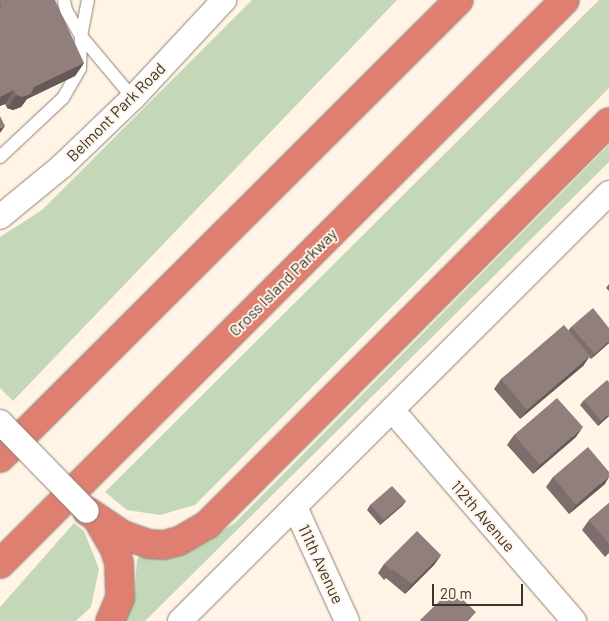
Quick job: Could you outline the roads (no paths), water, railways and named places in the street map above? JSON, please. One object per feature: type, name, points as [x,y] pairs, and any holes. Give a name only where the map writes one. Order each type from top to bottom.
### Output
[{"type":"highway","points":[[0,458],[459,0]]},
{"type":"highway","name":"Cross Island Parkway","points":[[0,564],[565,0]]},
{"type":"highway","points":[[87,510],[123,535],[150,544],[164,545],[179,541],[207,525],[609,122]]},
{"type":"highway","points":[[87,510],[101,524],[115,550],[119,563],[120,598],[110,621]]},
{"type":"street","name":"Belmont Park Road","points":[[0,216],[62,166],[133,98],[224,0]]},
{"type":"street","points":[[180,621],[609,193]]},
{"type":"street","name":"112th Avenue","points":[[392,410],[574,621]]},
{"type":"street","points":[[0,422],[87,510]]},
{"type":"street","name":"111th Avenue","points":[[295,507],[347,621]]},
{"type":"lane","points":[[64,0],[66,10],[80,36],[133,98]]},
{"type":"lane","points":[[0,157],[63,98],[80,68],[80,36],[88,0]]}]
